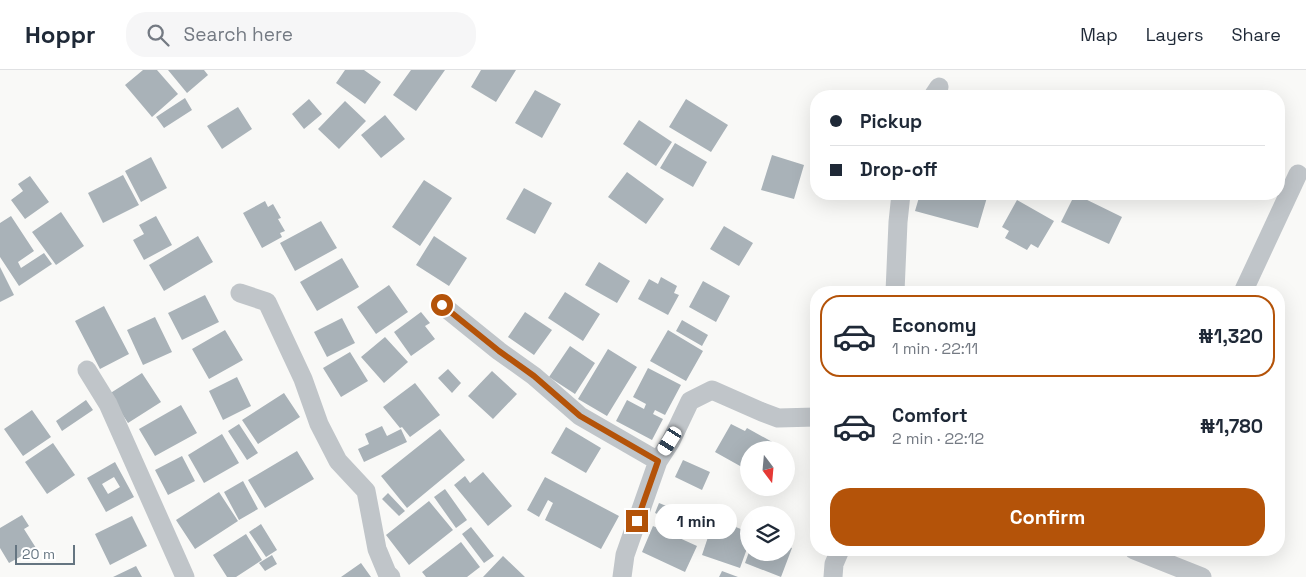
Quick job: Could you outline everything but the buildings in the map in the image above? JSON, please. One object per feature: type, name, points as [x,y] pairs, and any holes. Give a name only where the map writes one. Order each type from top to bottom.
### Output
[{"type":"street","points":[[1246,286],[1298,174]]},
{"type":"street","points":[[895,286],[898,222],[901,200]]},
{"type":"street","points":[[240,293],[267,302],[303,379],[319,424],[338,461],[366,492],[377,549],[387,573],[391,577]]},
{"type":"street","points":[[442,305],[499,351],[534,376],[580,416],[658,461]]},
{"type":"street","points":[[87,370],[108,404],[139,477],[186,577]]},
{"type":"street","points":[[622,577],[625,555],[658,461],[690,401],[712,390],[778,418],[810,417]]},
{"type":"street","points":[[834,577],[834,564],[837,556]]},
{"type":"street","points":[[1149,556],[1202,577]]},
{"type":"route","points":[[442,305],[499,351],[534,376],[580,416],[658,461],[637,521]]}]
